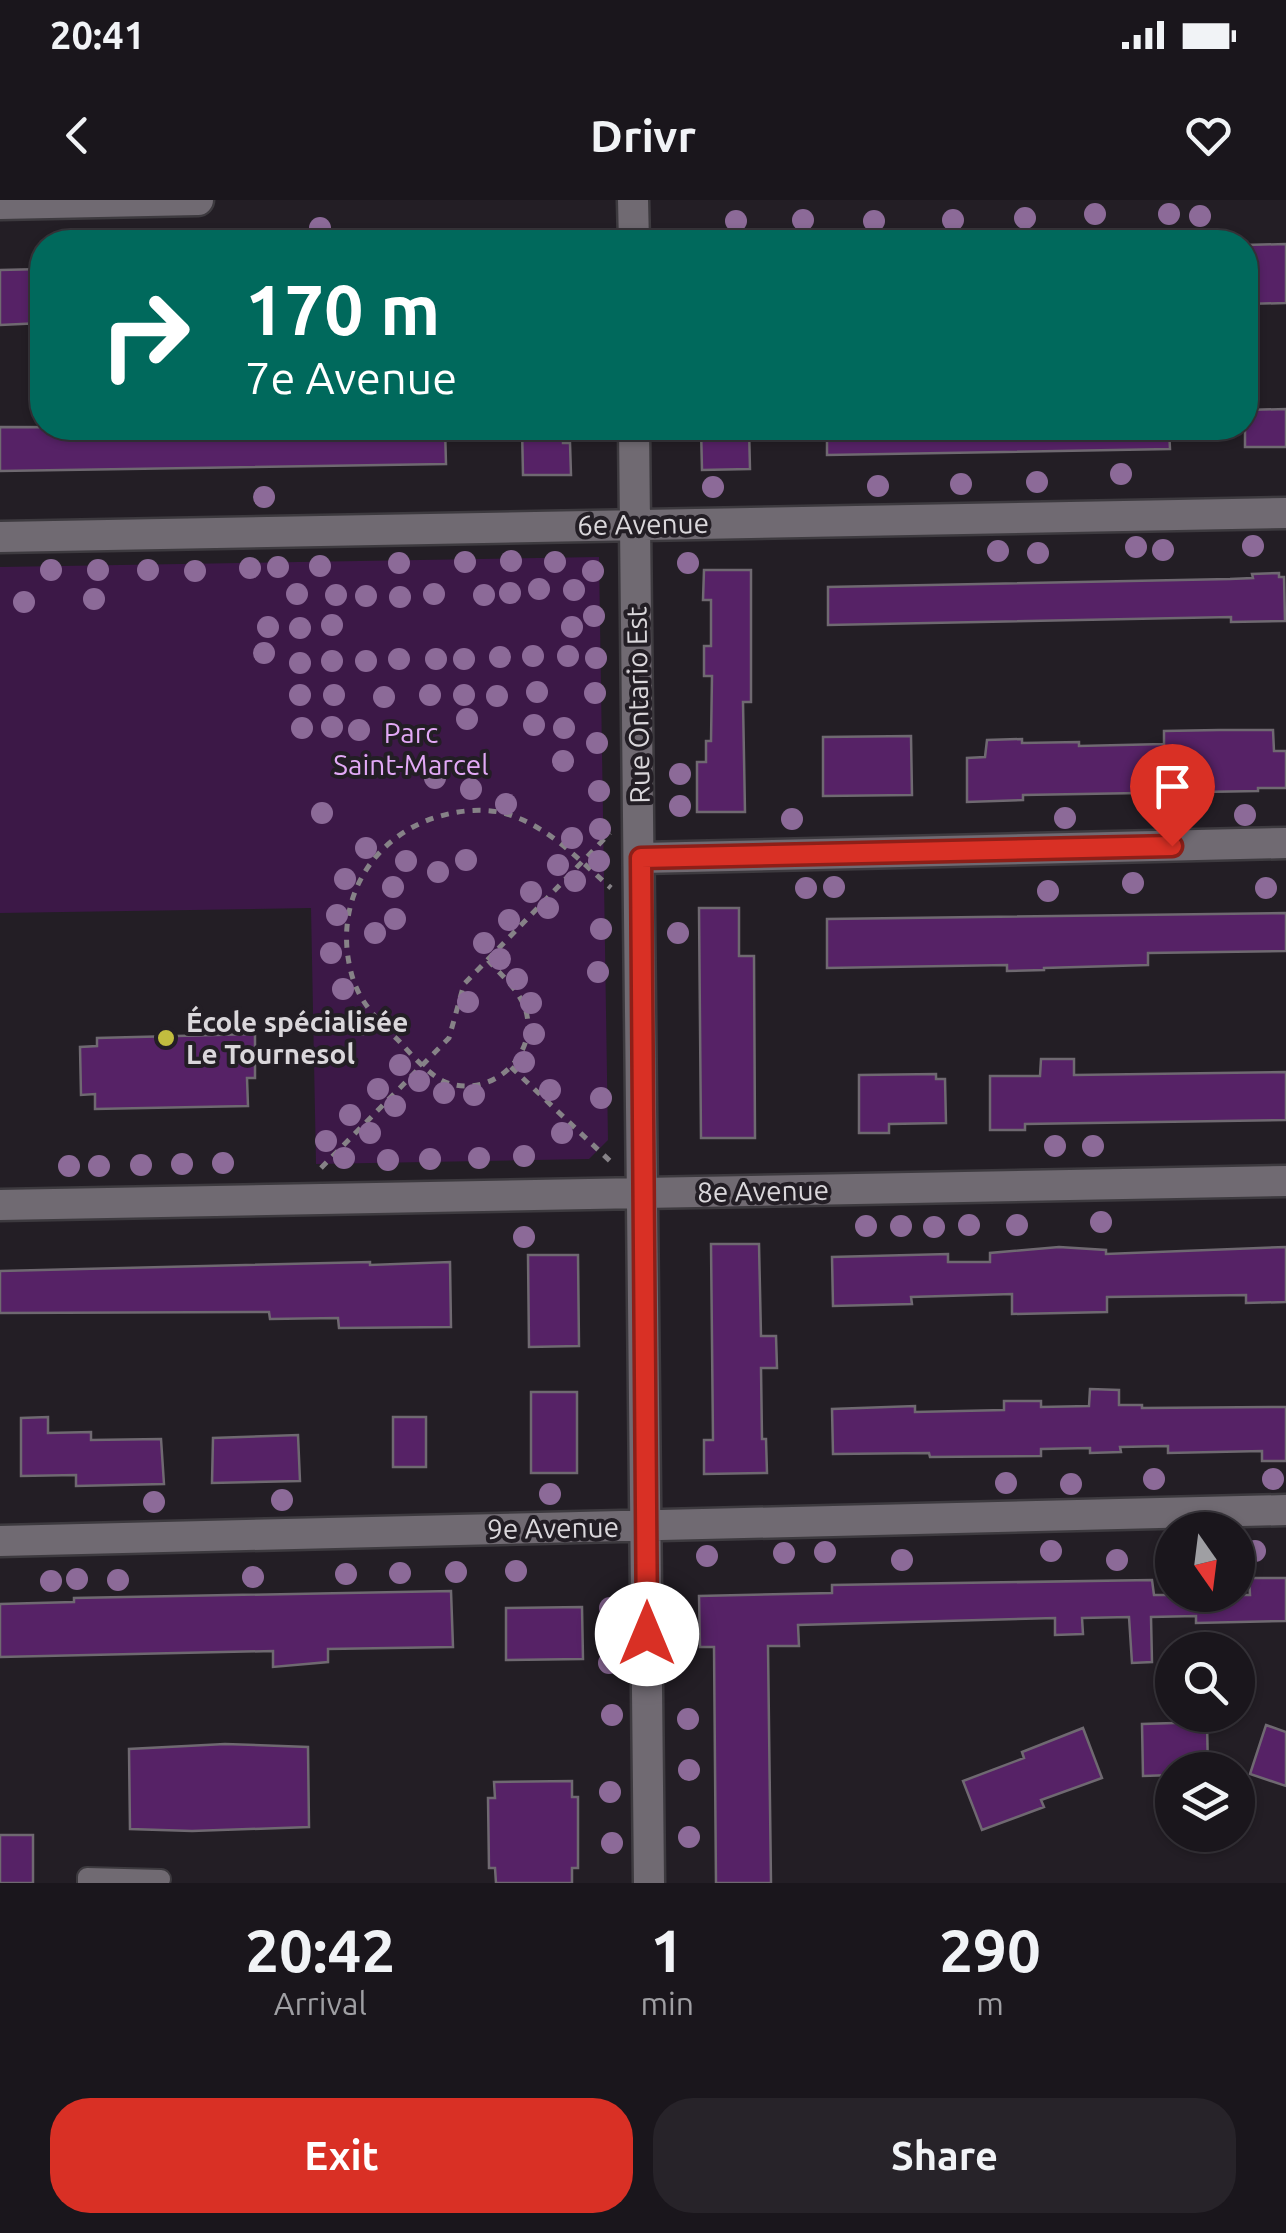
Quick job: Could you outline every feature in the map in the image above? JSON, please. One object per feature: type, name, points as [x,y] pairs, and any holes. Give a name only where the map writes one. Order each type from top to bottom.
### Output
[{"type":"street","points":[[0,204],[198,200]]},
{"type":"street","points":[[634,200],[634,230]]},
{"type":"street","name":"Rue Ontario Est","points":[[634,440],[649,1883]]},
{"type":"street","name":"6e Avenue","points":[[0,537],[1286,513]]},
{"type":"street","points":[[641,858],[1286,844]]},
{"type":"street","name":"8e Avenue","points":[[0,1205],[1286,1182]]},
{"type":"street","name":"9e Avenue","points":[[0,1540],[1286,1510]]},
{"type":"lane","points":[[87,1883],[87,1877],[161,1879]]},
{"type":"path","points":[[290,1199],[449,1038],[464,984],[640,802]]},
{"type":"path","points":[[488,960],[516,991],[526,1010],[526,1040],[512,1067],[497,1078],[479,1085],[460,1086],[442,1080],[422,1065],[374,1017],[354,982],[346,942],[350,902],[368,866],[395,836],[431,817],[470,809],[510,814],[547,832],[641,914]]},
{"type":"path","points":[[512,1067],[643,1193]]},
{"type":"green space","name":"Parc Saint-Marcel","points":[[599,557],[608,1140],[589,1159],[316,1164],[311,908],[0,913],[0,567]]},
{"type":"building","points":[[1286,244],[1286,303],[1258,304],[1258,245]]},
{"type":"building","points":[[30,269],[30,324],[0,325],[0,270]]},
{"type":"building","points":[[1286,409],[1286,447],[1245,447],[1245,440],[1258,440],[1258,410]]},
{"type":"building","points":[[0,427],[30,427],[30,440],[445,440],[446,464],[0,471]]},
{"type":"building","points":[[522,440],[570,443],[571,475],[523,475]]},
{"type":"building","points":[[701,440],[749,440],[750,469],[702,470]]},
{"type":"building","points":[[827,440],[1170,440],[1170,449],[827,455]]},
{"type":"building","points":[[704,570],[751,570],[751,702],[743,702],[745,812],[697,812],[697,762],[706,762],[706,741],[711,741],[712,676],[704,676],[704,646],[711,646],[711,600],[703,600]]},
{"type":"building","points":[[1279,573],[1279,577],[1284,577],[1285,621],[1231,622],[1231,617],[828,625],[828,587],[1230,579]]},
{"type":"building","points":[[1273,730],[1274,751],[1286,751],[1286,788],[1023,795],[1023,800],[967,802],[967,758],[985,757],[987,740],[1079,742],[1079,746],[1164,744],[1164,731]]},
{"type":"building","points":[[911,736],[912,795],[823,796],[823,737]]},
{"type":"building","points":[[699,908],[739,908],[739,956],[754,956],[755,1138],[701,1138]]},
{"type":"building","points":[[1286,913],[1286,951],[1148,953],[1148,965],[1044,970],[1007,971],[1007,965],[827,968],[827,919]]},
{"type":"building","points":[[255,1034],[255,1078],[247,1078],[248,1106],[95,1109],[95,1094],[81,1095],[80,1047],[97,1046],[97,1038]]},
{"type":"building","points":[[1041,1059],[1074,1059],[1074,1075],[1286,1072],[1286,1120],[1025,1124],[1025,1130],[990,1130],[990,1076],[1040,1076]]},
{"type":"building","points":[[936,1074],[936,1079],[945,1079],[946,1123],[889,1124],[889,1133],[859,1133],[859,1075]]},
{"type":"building","points":[[711,1244],[759,1244],[761,1336],[776,1336],[777,1368],[761,1368],[762,1439],[766,1439],[767,1473],[704,1474],[704,1440],[713,1440]]},
{"type":"building","points":[[1059,1247],[1106,1250],[1106,1254],[1286,1247],[1286,1302],[1246,1303],[1246,1295],[1107,1297],[1107,1312],[1012,1314],[1012,1294],[911,1297],[912,1304],[833,1306],[832,1257],[948,1254],[948,1262],[990,1262],[990,1253]]},
{"type":"building","points":[[528,1255],[578,1255],[579,1346],[529,1347]]},
{"type":"building","points":[[450,1262],[451,1327],[339,1328],[338,1318],[270,1319],[269,1312],[0,1313],[0,1271]]},
{"type":"building","points":[[1090,1389],[1119,1390],[1119,1405],[1142,1408],[1286,1407],[1286,1461],[1262,1461],[1262,1451],[1168,1453],[1168,1446],[1120,1447],[1121,1452],[1090,1453],[1090,1448],[1041,1449],[1041,1456],[833,1454],[832,1409],[915,1406],[915,1412],[1004,1410],[1004,1401],[1041,1401],[1041,1407],[1089,1406]]},
{"type":"building","points":[[531,1392],[577,1392],[577,1473],[531,1473]]},
{"type":"building","points":[[48,1417],[48,1433],[91,1432],[91,1440],[161,1439],[164,1484],[76,1486],[76,1475],[21,1476],[21,1418]]},
{"type":"building","points":[[393,1417],[426,1417],[426,1467],[393,1467]]},
{"type":"building","points":[[298,1435],[300,1481],[212,1483],[213,1438]]},
{"type":"building","points":[[1255,1578],[1286,1578],[1286,1621],[1196,1623],[1196,1616],[1151,1617],[1152,1662],[1132,1663],[1129,1617],[1082,1618],[1083,1634],[1055,1635],[1055,1618],[798,1625],[799,1646],[768,1646],[771,1883],[716,1883],[714,1647],[700,1647],[699,1596],[832,1593],[832,1585],[1152,1580],[1155,1612],[1255,1612]]},
{"type":"building","points":[[451,1591],[453,1647],[328,1649],[328,1662],[273,1667],[273,1651],[0,1657],[0,1604],[74,1602],[74,1598]]},
{"type":"building","points":[[582,1607],[583,1659],[506,1660],[506,1608]]},
{"type":"building","points":[[1142,1724],[1155,1724],[1155,1732],[1207,1732],[1208,1752],[1155,1752],[1155,1776],[1143,1776]]},
{"type":"building","points":[[1266,1725],[1286,1732],[1286,1786],[1255,1776],[1255,1759]]},
{"type":"building","points":[[1083,1728],[1102,1778],[1041,1800],[1044,1807],[982,1830],[963,1781],[1024,1758],[1022,1752]]},
{"type":"building","points":[[225,1744],[308,1747],[309,1827],[130,1829],[129,1749]]},
{"type":"building","points":[[572,1781],[572,1797],[578,1797],[578,1868],[572,1868],[572,1883],[496,1883],[495,1868],[489,1868],[488,1798],[495,1798],[494,1782]]},
{"type":"building","points":[[0,1835],[33,1835],[33,1883],[0,1883]]},
{"type":"place","name":"École spécialisée Le Tournesol","points":[[166,1038]]},
{"type":"route","points":[[647,1634],[641,858],[1172,846]]}]
